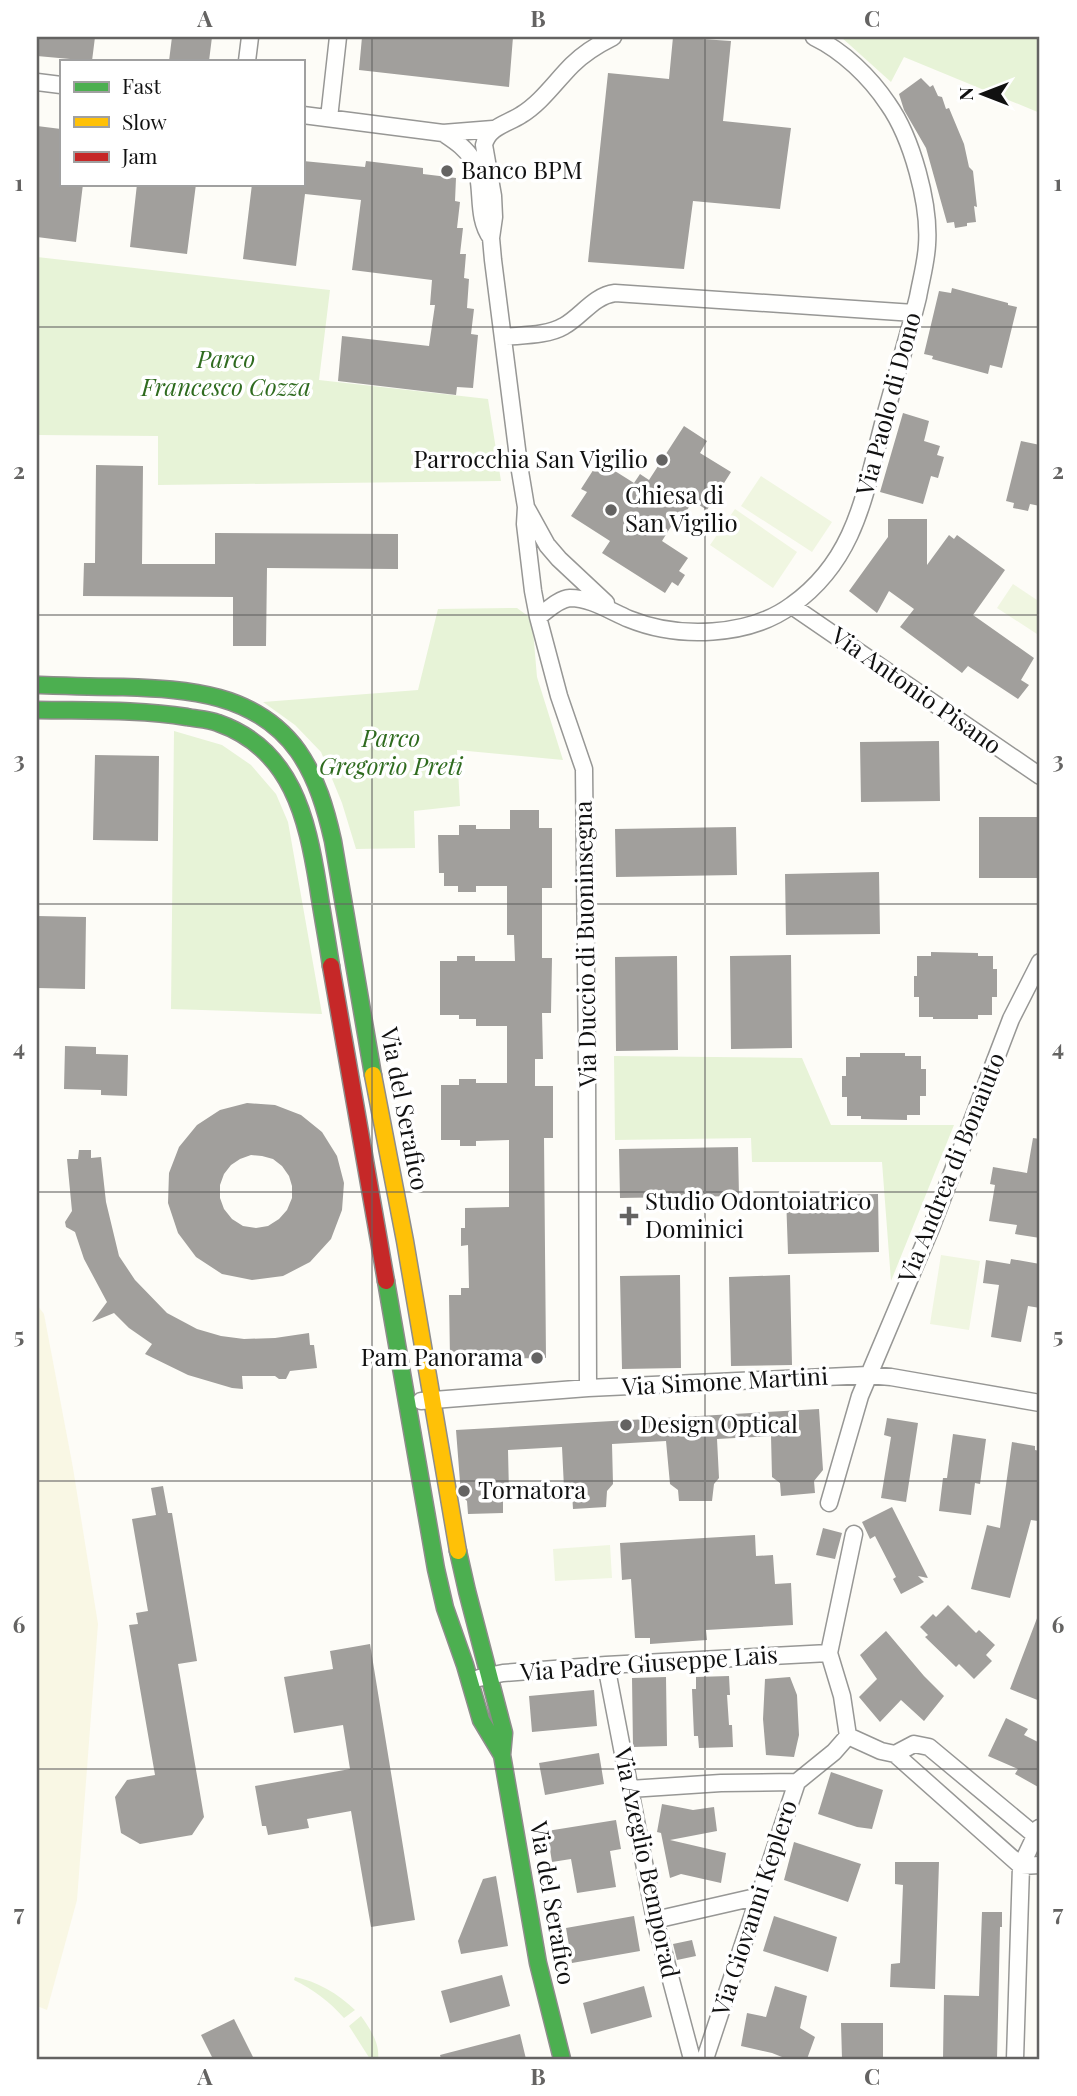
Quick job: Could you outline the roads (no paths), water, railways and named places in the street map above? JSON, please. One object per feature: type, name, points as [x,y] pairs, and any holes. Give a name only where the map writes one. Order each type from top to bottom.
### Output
[{"type":"street","points":[[247,60],[250,37]]},
{"type":"street","points":[[328,118],[338,37]]},
{"type":"street","points":[[304,115],[443,133],[493,129],[527,112],[583,56],[613,37]]},
{"type":"street","name":"Via Paolo di Dono","points":[[538,617],[561,600],[570,598],[592,602],[630,619],[660,628],[703,631],[737,628],[756,623],[792,606],[833,565],[845,547],[869,479],[914,313],[925,265],[928,229],[913,159],[900,125],[889,106],[857,68],[814,37]]},
{"type":"street","points":[[37,82],[60,85]]},
{"type":"street","name":"Via Paolo di Dono","points":[[493,129],[484,145],[493,196],[491,239],[526,507],[547,545],[616,612]]},
{"type":"street","points":[[443,133],[472,159],[477,176],[481,220],[491,239]]},
{"type":"street","points":[[503,337],[551,331],[564,326],[598,299],[615,293],[914,313]]},
{"type":"street","name":"Via Duccio di Buoninsegna","points":[[526,507],[525,524],[538,617],[559,696],[584,769],[588,1388]]},
{"type":"street","name":"Via Antonio Pisano","points":[[792,606],[1040,776]]},
{"type":"street","name":"Via del Serafico","points":[[37,685],[176,688],[225,699],[256,713],[274,725],[293,745],[310,771],[325,807],[405,1241],[451,1512],[465,1580],[505,1733],[502,1755],[542,1979],[562,2059]]},
{"type":"street","name":"Via del Serafico","points":[[37,710],[163,713],[216,722],[237,730],[260,746],[278,765],[291,785],[304,817],[316,874],[436,1569],[445,1608],[481,1720],[502,1755]]},
{"type":"street","name":"Via Andrea di Bonaiuto","points":[[829,1503],[860,1395],[930,1228],[1011,1020],[1040,962]]},
{"type":"street","name":"Via Simone Martini","points":[[408,1402],[588,1388],[868,1375],[1040,1403]]},
{"type":"street","points":[[854,1534],[829,1653],[842,1696],[848,1736],[881,1751],[895,1754],[1021,1866],[1040,1865]]},
{"type":"street","name":"Via Padre Giuseppe Lais","points":[[470,1680],[490,1675],[606,1665],[829,1653]]},
{"type":"street","name":"Via Azeglio Bemporad","points":[[606,1665],[655,1920],[692,2059]]},
{"type":"street","name":"Via Giovanni Keplero","points":[[705,2059],[797,1782],[834,1752],[848,1736]]},
{"type":"street","points":[[895,1754],[914,1744],[929,1747],[1038,1831],[1021,1866],[1015,2059]]},
{"type":"street","points":[[630,1789],[721,1783],[797,1782]]},
{"type":"street","points":[[655,1920],[760,1896]]},
{"type":"place","name":"Banco BPM","points":[[447,171]]},
{"type":"place","name":"Parrocchia San Vigilio","points":[[662,460]]},
{"type":"place","name":"Chiesa di San Vigilio","points":[[611,510]]},
{"type":"place","name":"Studio Odontoiatrico Dominici","points":[[629,1216]]},
{"type":"place","name":"Pam Panorama","points":[[537,1358]]},
{"type":"place","name":"Design Optical","points":[[626,1425]]},
{"type":"place","name":"Tornatora","points":[[464,1491]]},
{"type":"park label","name":"Parco Francesco Cozza","points":[[226,374]]},
{"type":"park label","name":"Parco Gregorio Preti","points":[[391,753]]}]
